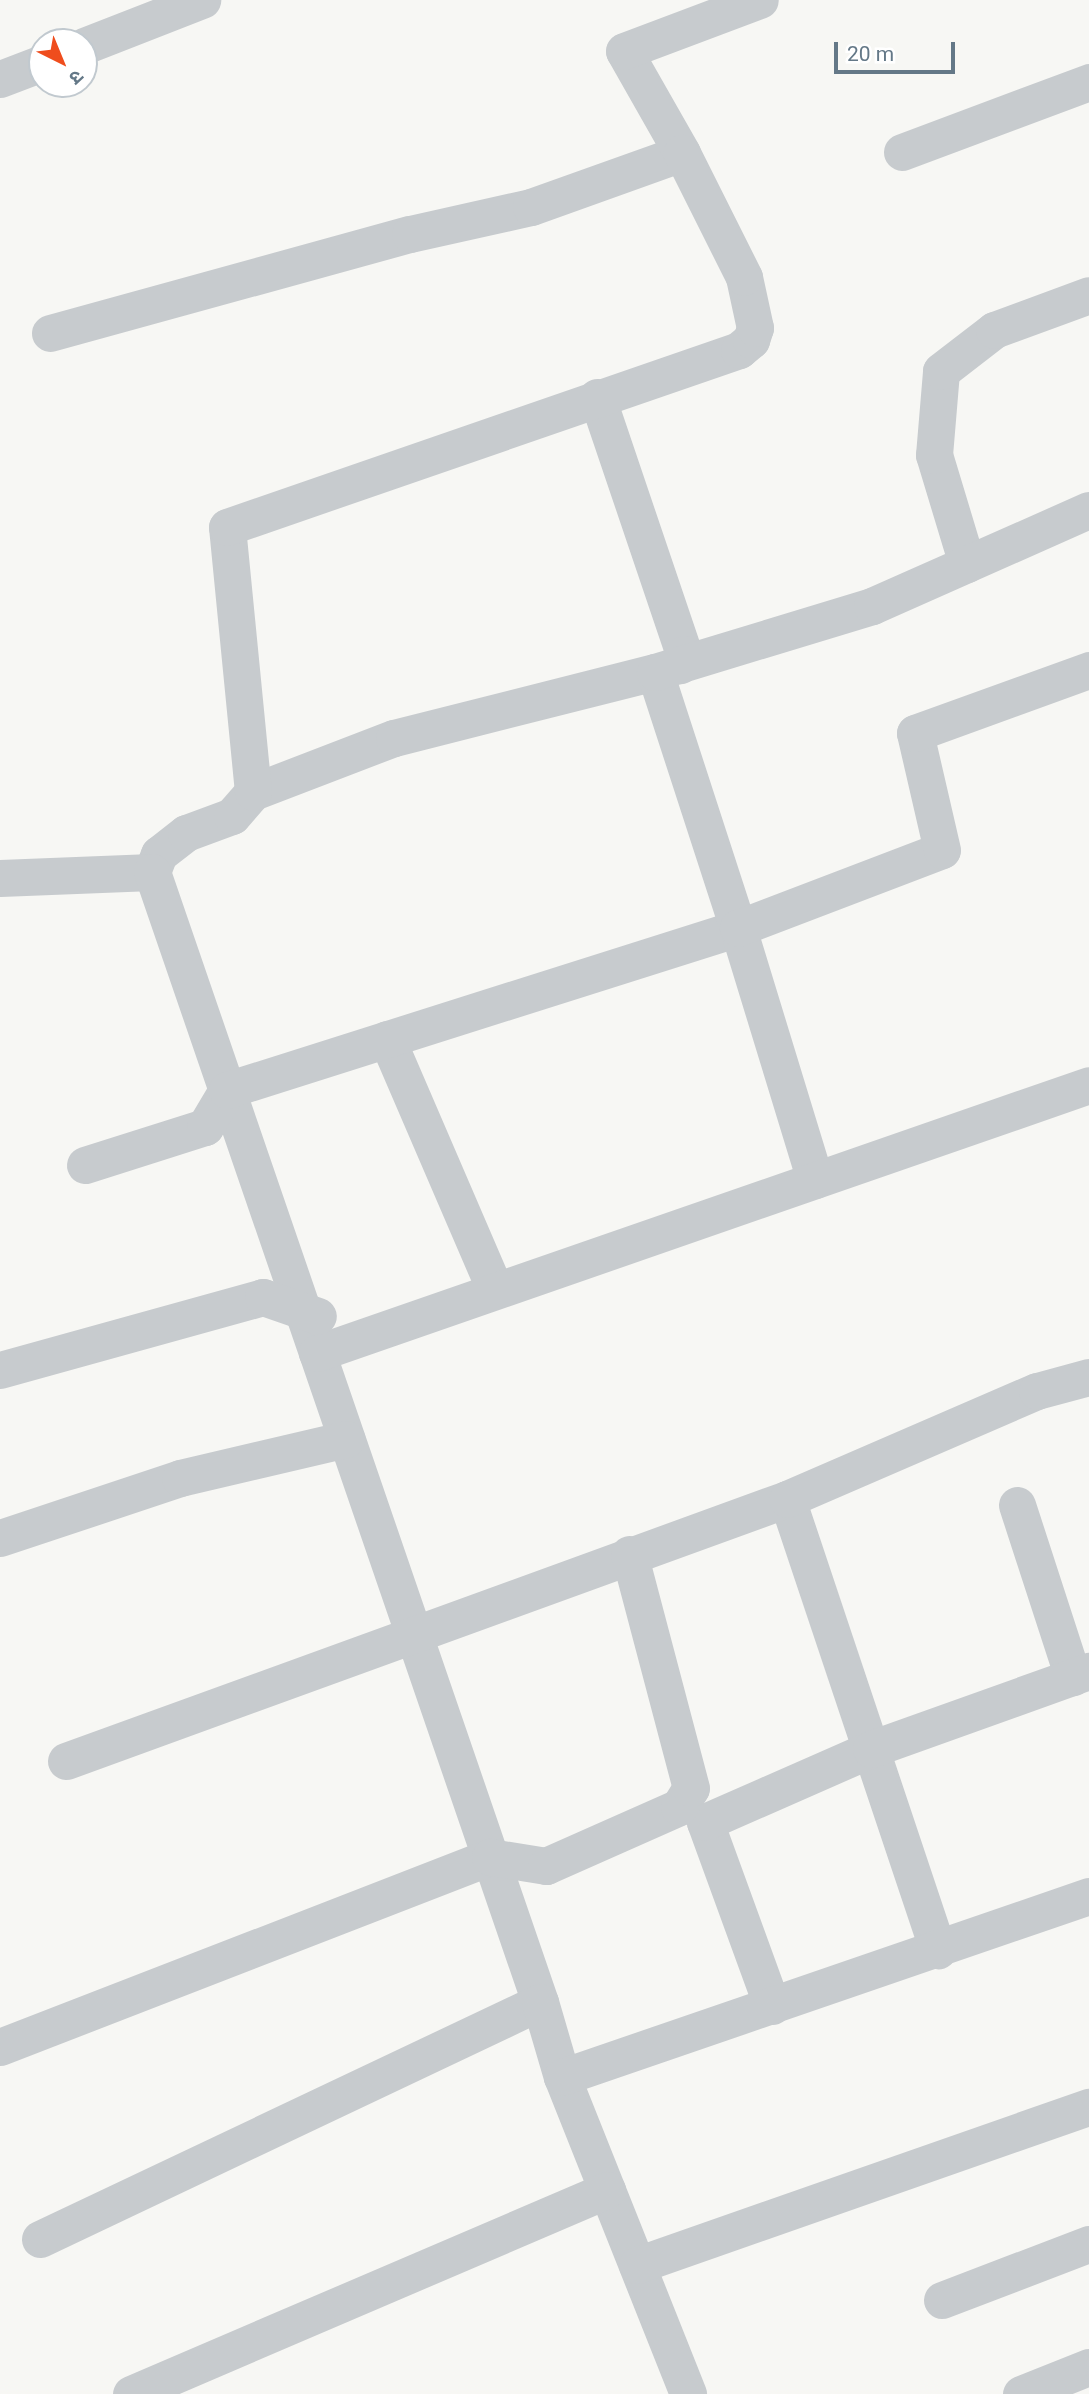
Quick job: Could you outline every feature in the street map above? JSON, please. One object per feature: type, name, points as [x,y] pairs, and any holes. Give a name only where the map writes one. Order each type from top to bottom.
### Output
[{"type":"street","points":[[98,41],[202,0]]},
{"type":"street","points":[[253,792],[227,527],[739,350],[751,340],[755,328],[744,277],[682,153],[624,51],[760,0]]},
{"type":"street","points":[[0,79],[28,68]]},
{"type":"street","points":[[902,152],[1089,82]]},
{"type":"street","points":[[51,333],[410,233],[531,207],[682,153]]},
{"type":"street","points":[[967,564],[934,455],[941,371],[994,330],[1089,295]]},
{"type":"street","points":[[597,397],[684,654],[667,668]]},
{"type":"street","points":[[688,2394],[562,2077],[540,2002],[317,1353],[312,1314],[227,1090],[152,872],[159,854],[186,833],[232,816],[253,792],[394,738],[667,668],[872,606],[1089,510]]},
{"type":"street","points":[[667,668],[738,928],[815,1180]]},
{"type":"street","points":[[85,1165],[205,1127],[227,1090],[738,928],[942,850],[915,733],[1089,670]]},
{"type":"street","points":[[0,878],[152,872]]},
{"type":"street","points":[[387,1039],[494,1288]]},
{"type":"street","points":[[317,1353],[494,1288],[1089,1085]]},
{"type":"street","points":[[0,1370],[263,1297],[312,1314]]},
{"type":"street","points":[[66,1761],[412,1631],[787,1499],[1037,1391],[1089,1377]]},
{"type":"street","points":[[0,1538],[180,1478],[346,1439]]},
{"type":"street","points":[[787,1499],[938,1950]]},
{"type":"street","points":[[772,2006],[705,1822],[871,1749],[1081,1674],[1017,1505]]},
{"type":"street","points":[[0,2047],[490,1857],[547,1866],[679,1807],[691,1788],[629,1554]]},
{"type":"street","points":[[562,2077],[1089,1896]]},
{"type":"street","points":[[40,2239],[540,2002]]},
{"type":"street","points":[[637,2265],[1089,2107]]},
{"type":"street","points":[[131,2394],[607,2190]]},
{"type":"street","points":[[942,2300],[1089,2244]]},
{"type":"street","points":[[1021,2394],[1089,2367]]}]
